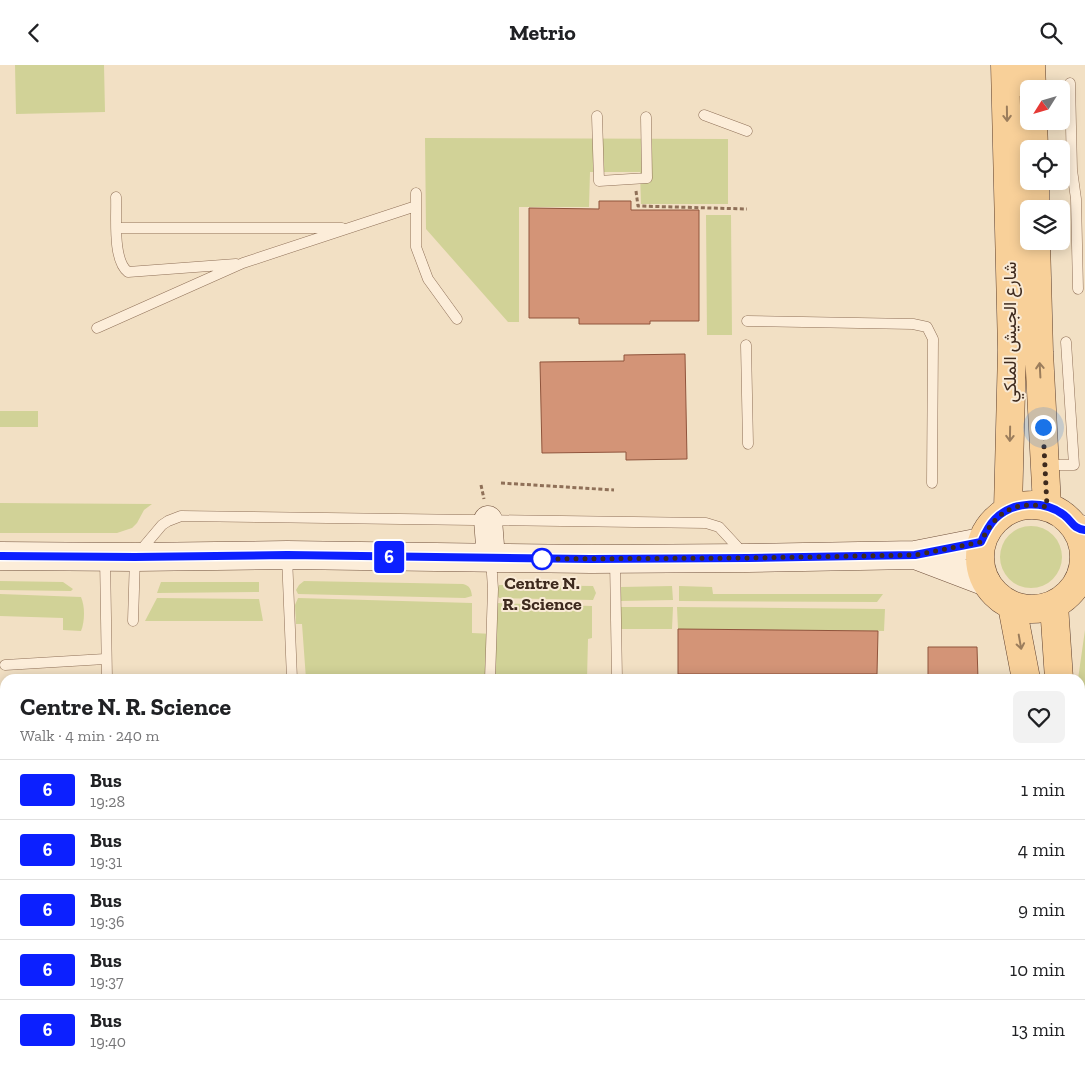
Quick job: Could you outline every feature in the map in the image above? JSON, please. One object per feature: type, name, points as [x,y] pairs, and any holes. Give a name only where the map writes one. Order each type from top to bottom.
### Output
[{"type":"main road","name":"شارع الجيش الملكي","points":[[1006,65],[1012,351],[1008,509]]},
{"type":"main road","points":[[1031,65],[1032,80]]},
{"type":"main road","name":"شارع الجيش الملكي","points":[[1036,250],[1039,352],[1047,507]]},
{"type":"main road","points":[[1034,504],[1047,507],[1064,515],[1080,529],[1083,543],[1083,576],[1065,597],[1054,605],[1033,609],[1012,605],[997,596],[986,582],[981,569],[979,555],[981,542],[987,529],[996,517],[1008,509],[1034,504]]},
{"type":"main road","points":[[1012,605],[1025,674]]},
{"type":"main road","points":[[1054,605],[1059,674]]},
{"type":"street","points":[[488,520],[491,558]]},
{"type":"street","points":[[0,556],[287,555],[615,559],[748,558],[915,555],[981,542]]},
{"type":"street","points":[[915,555],[986,582]]},
{"type":"lane","points":[[1070,83],[1078,289]]},
{"type":"lane","points":[[704,115],[747,131]]},
{"type":"lane","points":[[597,116],[599,181],[647,178],[646,117]]},
{"type":"lane","points":[[416,193],[416,247],[428,279],[456,319]]},
{"type":"lane","points":[[116,197],[118,255],[123,268],[128,272],[243,263]]},
{"type":"lane","points":[[97,328],[243,263],[416,205]]},
{"type":"lane","points":[[117,228],[351,228]]},
{"type":"lane","points":[[747,321],[913,324],[927,327],[933,339],[932,483]]},
{"type":"lane","points":[[1045,465],[1074,465],[1066,342]]},
{"type":"lane","points":[[746,345],[748,444]]},
{"type":"lane","points":[[133,621],[135,557],[162,525],[181,516],[706,523],[718,527],[748,558]]},
{"type":"lane","points":[[287,555],[292,674]]},
{"type":"lane","points":[[105,556],[106,674]]},
{"type":"lane","points":[[490,674],[493,589],[491,558]]},
{"type":"lane","points":[[615,559],[617,674]]},
{"type":"lane","points":[[4,665],[105,659]]},
{"type":"path","points":[[635,179],[638,206],[747,209]]},
{"type":"path","points":[[501,483],[614,490]]},
{"type":"green space","points":[[15,65],[104,65],[105,112],[16,114]]},
{"type":"green space","points":[[425,138],[728,139],[728,204],[641,204],[640,172],[590,172],[589,207],[519,207],[519,322],[508,322],[426,229]]},
{"type":"green space","points":[[706,215],[731,215],[732,335],[707,335]]},
{"type":"green space","points":[[0,411],[38,411],[38,427],[0,427]]},
{"type":"green space","points":[[0,503],[152,504],[144,510],[132,528],[117,533],[0,533]]},
{"type":"green space","points":[[1031,526],[1048,531],[1053,535],[1057,540],[1062,557],[1057,574],[1053,579],[1048,583],[1031,588],[1014,583],[1009,579],[1005,574],[1000,557],[1005,540],[1009,535],[1014,531]]},
{"type":"green space","points":[[0,581],[63,582],[73,589],[71,591],[0,590]]},
{"type":"green space","points":[[304,581],[463,584],[470,588],[472,596],[465,598],[298,594],[296,590]]},
{"type":"green space","points":[[161,582],[259,582],[259,592],[157,593]]},
{"type":"green space","points":[[499,585],[593,586],[596,593],[593,600],[499,598],[496,593]]},
{"type":"green space","points":[[672,586],[673,600],[621,601],[621,587]]},
{"type":"green space","points":[[679,586],[712,587],[713,594],[883,594],[877,602],[679,601]]},
{"type":"green space","points":[[0,594],[81,597],[84,614],[81,631],[63,630],[63,618],[0,616]]},
{"type":"green space","points":[[157,598],[259,599],[263,621],[145,621]]},
{"type":"green space","points":[[298,598],[472,603],[472,633],[494,634],[496,603],[592,606],[592,638],[588,639],[587,674],[306,674],[302,624],[296,624],[295,605]]},
{"type":"green space","points":[[617,607],[673,607],[672,629],[617,629]]},
{"type":"green space","points":[[677,607],[885,609],[884,631],[678,629]]},
{"type":"green space","points":[[1085,630],[1085,674],[1079,674]]},
{"type":"building","points":[[599,201],[631,201],[631,210],[699,210],[699,321],[650,321],[650,324],[579,324],[579,318],[529,318],[529,208],[599,209]]},
{"type":"building","points":[[685,354],[687,459],[626,460],[626,452],[542,453],[540,362],[624,361],[624,355]]},
{"type":"building","points":[[678,629],[878,631],[877,674],[678,674]]},
{"type":"building","points":[[928,647],[977,647],[978,674],[928,674]]},
{"type":"bus line","name":"6","points":[[0,556],[287,555],[591,559],[915,555],[981,542],[987,529],[996,517],[1008,509],[1034,504],[1047,507],[1064,515],[1076,528],[1085,530]]},
{"type":"place","name":"Centre N. R. Science","points":[[542,559]]},
{"type":"route","points":[[542,559],[915,555],[981,542],[987,529],[996,517],[1008,509],[1034,504],[1047,507],[1043,427]]}]
